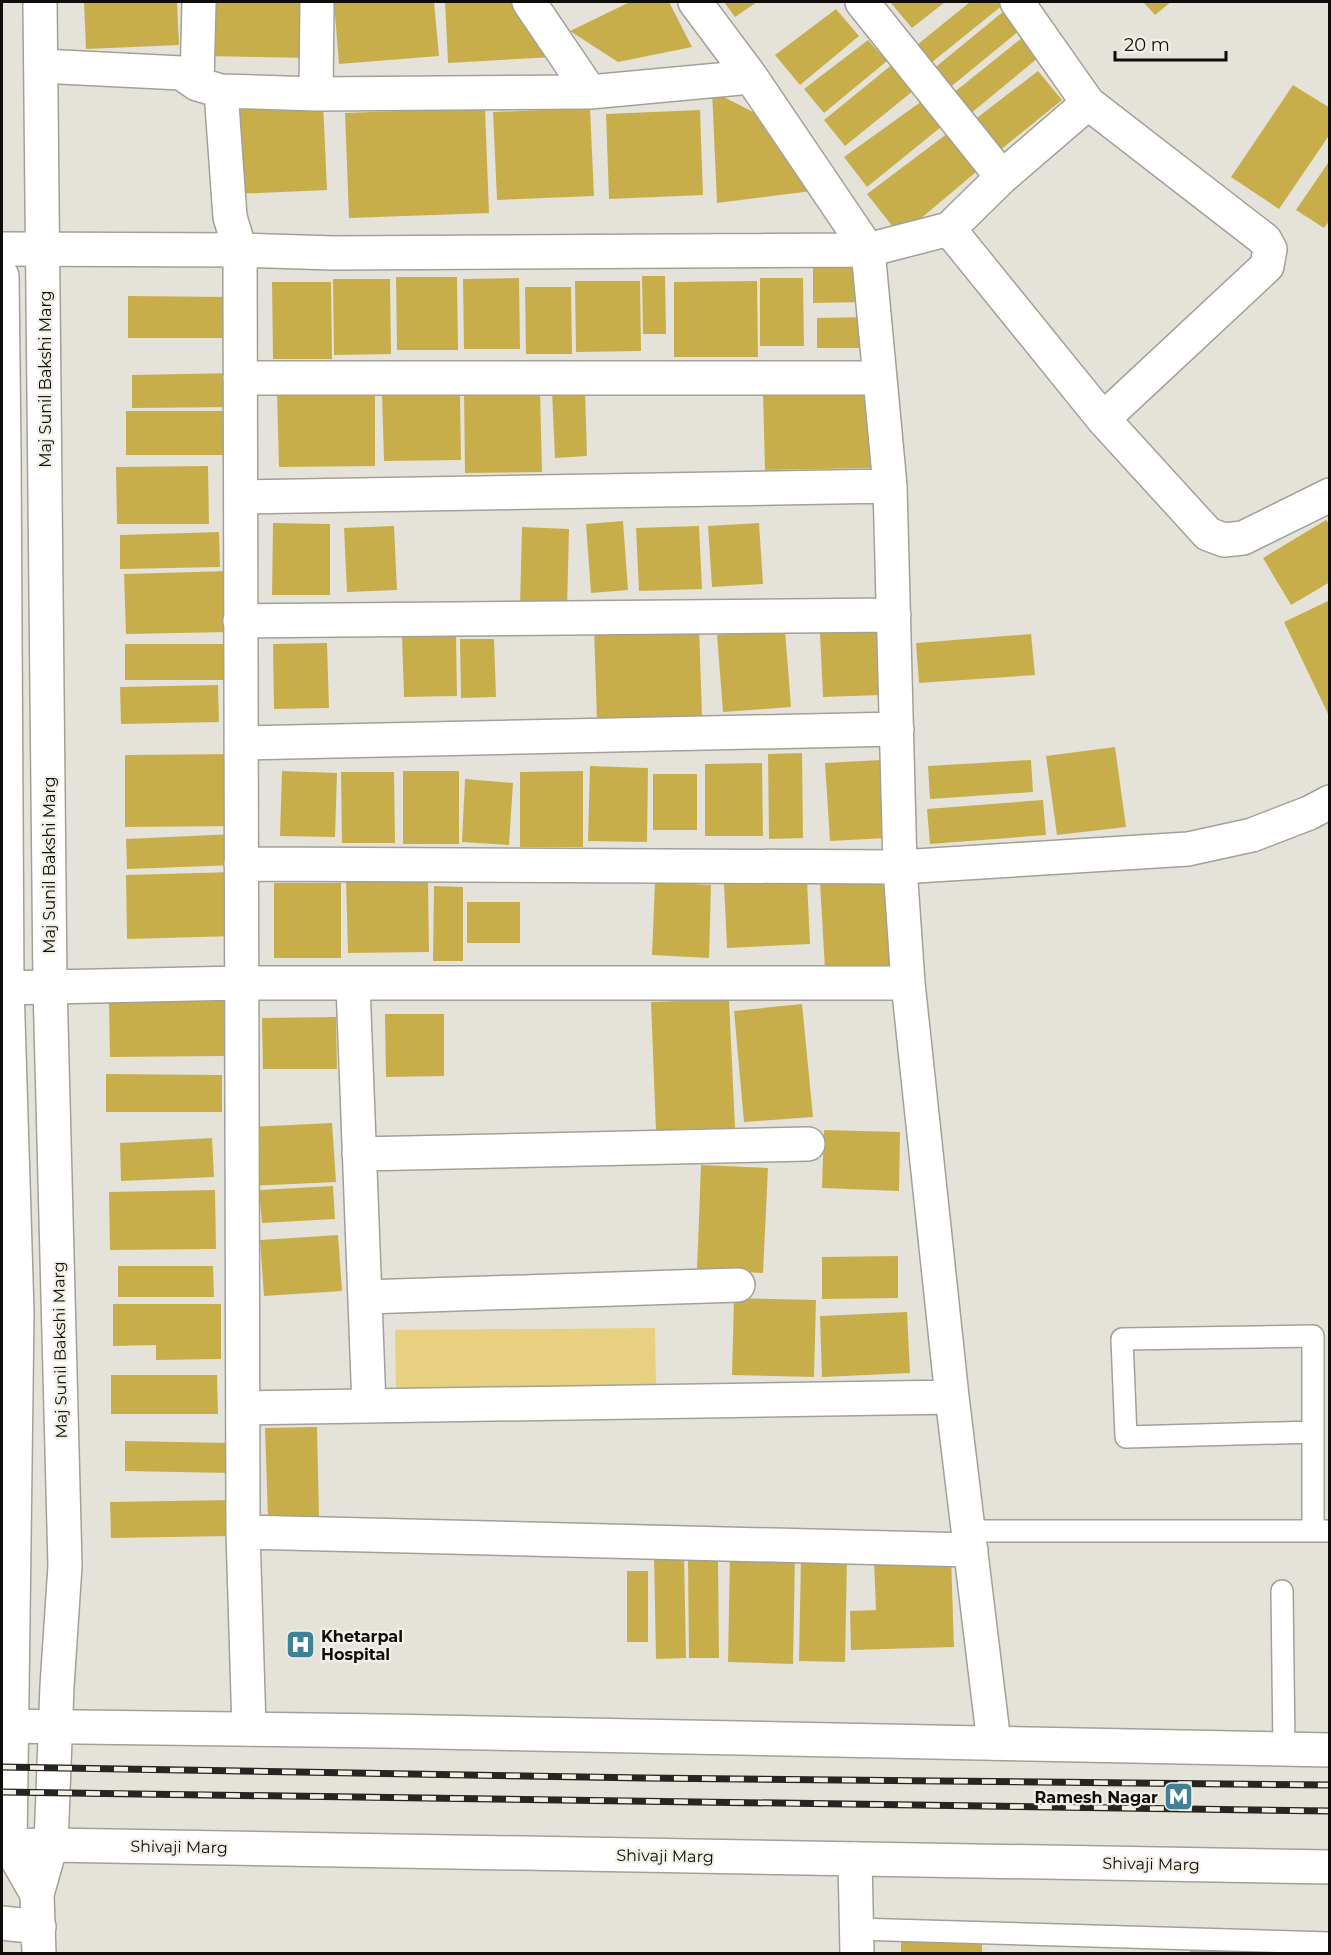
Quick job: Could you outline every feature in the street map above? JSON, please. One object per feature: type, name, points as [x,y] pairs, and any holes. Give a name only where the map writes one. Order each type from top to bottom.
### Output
[{"type":"street","name":"Maj Sunil Bakshi Marg","points":[[37,1894],[51,1845],[55,1727],[65,1566],[50,985],[40,2]]},
{"type":"street","points":[[199,2],[209,87],[230,218],[240,250],[243,1532],[249,1729]]},
{"type":"street","points":[[316,94],[317,2]]},
{"type":"street","points":[[529,2],[590,92]]},
{"type":"street","points":[[695,2],[751,77],[868,250],[890,486],[900,867],[908,983],[952,1397],[994,1743]]},
{"type":"street","points":[[862,2],[1002,177]]},
{"type":"street","points":[[1017,2],[1088,103],[1265,240],[1270,249],[1267,266],[1103,420]]},
{"type":"street","points":[[41,66],[181,73],[209,87],[316,94],[590,92],[751,77]]},
{"type":"street","points":[[2,249],[240,250],[333,253],[868,250],[949,229],[1002,177],[1088,103]]},
{"type":"street","points":[[949,229],[1103,420],[1208,534],[1224,540],[1243,538],[1329,495]]},
{"type":"street","points":[[2,276],[4,987],[17,1312],[6,1726],[6,1846],[37,1894],[39,1940],[2,1923]]},
{"type":"street","points":[[240,378],[880,378]]},
{"type":"street","points":[[241,496],[890,486]]},
{"type":"street","points":[[240,621],[894,615]]},
{"type":"street","points":[[241,743],[897,729]]},
{"type":"street","points":[[241,864],[900,867],[1188,849],[1252,835],[1309,813],[1329,802]]},
{"type":"street","points":[[4,987],[242,983],[353,985],[908,983]]},
{"type":"street","points":[[353,985],[369,1406]]},
{"type":"street","points":[[359,1154],[808,1144]]},
{"type":"street","points":[[365,1297],[738,1285]]},
{"type":"street","points":[[244,1408],[952,1397]]},
{"type":"street","points":[[243,1532],[969,1540]]},
{"type":"street","points":[[6,1726],[1329,1750]]},
{"type":"street","name":"Shivaji Marg","points":[[6,1846],[1329,1867]]},
{"type":"street","points":[[855,1859],[857,1941]]},
{"type":"lane","points":[[969,1540],[1321,1531],[1313,1432],[1313,1336],[1122,1339],[1126,1437],[1313,1432]]},
{"type":"lane","points":[[1282,1591],[1284,1749]]},
{"type":"lane","points":[[857,1941],[1329,1942]]},
{"type":"shaded area","points":[[655,1328],[656,1389],[396,1392],[395,1330]]},
{"type":"building","points":[[84,2],[177,2],[179,45],[86,49]]},
{"type":"building","points":[[206,2],[311,2],[310,58],[205,56]]},
{"type":"building","points":[[334,2],[434,2],[439,56],[339,64]]},
{"type":"building","points":[[445,2],[515,2],[554,57],[448,63]]},
{"type":"building","points":[[630,2],[669,2],[692,47],[618,62],[570,31]]},
{"type":"building","points":[[724,2],[757,2],[735,17]]},
{"type":"building","points":[[890,2],[945,2],[912,28]]},
{"type":"building","points":[[970,2],[1002,2],[1004,4],[926,67],[912,49]]},
{"type":"building","points":[[1143,2],[1171,2],[1155,15]]},
{"type":"building","points":[[836,9],[859,36],[800,85],[775,55]]},
{"type":"building","points":[[1004,11],[1020,30],[948,89],[932,70]]},
{"type":"building","points":[[1028,33],[1044,53],[964,119],[947,98]]},
{"type":"building","points":[[868,40],[887,61],[824,113],[804,89]]},
{"type":"building","points":[[894,63],[913,91],[845,146],[824,120]]},
{"type":"building","points":[[1038,71],[1062,100],[994,155],[969,124]]},
{"type":"building","points":[[1293,85],[1330,108],[1330,134],[1279,209],[1231,177]]},
{"type":"building","points":[[712,91],[763,117],[812,191],[717,203]]},
{"type":"building","points":[[922,101],[941,127],[867,187],[844,157]]},
{"type":"building","points":[[323,102],[327,190],[234,194],[230,106]]},
{"type":"building","points":[[485,108],[489,213],[349,218],[345,113]]},
{"type":"building","points":[[590,108],[594,196],[497,200],[493,112]]},
{"type":"building","points":[[700,110],[703,195],[609,199],[606,114]]},
{"type":"building","points":[[948,133],[976,172],[900,236],[867,194]]},
{"type":"building","points":[[1330,160],[1330,220],[1324,228],[1296,210]]},
{"type":"building","points":[[813,268],[865,268],[865,302],[813,303]]},
{"type":"building","points":[[642,276],[665,276],[666,334],[643,334]]},
{"type":"building","points":[[396,277],[457,277],[458,350],[397,350]]},
{"type":"building","points":[[519,278],[520,349],[464,349],[463,279]]},
{"type":"building","points":[[760,278],[803,278],[804,346],[760,346]]},
{"type":"building","points":[[333,279],[390,279],[391,354],[334,355]]},
{"type":"building","points":[[575,281],[640,281],[641,351],[576,352]]},
{"type":"building","points":[[757,281],[758,357],[674,357],[674,282]]},
{"type":"building","points":[[272,282],[331,282],[332,359],[273,359]]},
{"type":"building","points":[[525,287],[571,287],[572,354],[526,354]]},
{"type":"building","points":[[128,296],[230,297],[229,338],[128,338]]},
{"type":"building","points":[[872,317],[873,348],[817,348],[817,318]]},
{"type":"building","points":[[236,373],[237,407],[132,408],[132,375]]},
{"type":"building","points":[[585,390],[587,456],[555,458],[552,391]]},
{"type":"building","points":[[540,391],[542,472],[465,473],[464,392]]},
{"type":"building","points":[[869,391],[871,468],[765,470],[763,393]]},
{"type":"building","points":[[375,392],[375,466],[279,467],[277,393]]},
{"type":"building","points":[[460,393],[461,460],[384,461],[382,394]]},
{"type":"building","points":[[126,411],[228,411],[228,455],[126,455]]},
{"type":"building","points":[[208,466],[209,524],[117,524],[116,467]]},
{"type":"building","points":[[1326,520],[1330,525],[1330,582],[1291,605],[1263,558]]},
{"type":"building","points":[[623,521],[628,590],[591,593],[586,524]]},
{"type":"building","points":[[273,523],[330,524],[330,595],[272,595]]},
{"type":"building","points":[[759,523],[763,584],[712,587],[708,526]]},
{"type":"building","points":[[394,526],[397,590],[347,592],[344,528]]},
{"type":"building","points":[[699,526],[702,589],[639,591],[636,528]]},
{"type":"building","points":[[522,527],[569,529],[567,609],[520,607]]},
{"type":"building","points":[[219,532],[220,567],[120,569],[120,535]]},
{"type":"building","points":[[229,571],[230,632],[126,634],[124,574]]},
{"type":"building","points":[[1330,600],[1330,718],[1284,622]]},
{"type":"building","points":[[699,624],[702,717],[597,721],[594,627]]},
{"type":"building","points":[[785,630],[791,707],[723,712],[717,635]]},
{"type":"building","points":[[878,631],[880,695],[823,697],[820,633]]},
{"type":"building","points":[[456,633],[457,696],[404,697],[402,635]]},
{"type":"building","points":[[1031,634],[1035,675],[919,683],[916,643]]},
{"type":"building","points":[[460,639],[494,639],[496,697],[461,698]]},
{"type":"building","points":[[327,643],[329,708],[274,709],[273,644]]},
{"type":"building","points":[[125,644],[237,644],[237,680],[125,680]]},
{"type":"building","points":[[218,685],[219,722],[121,724],[120,687]]},
{"type":"building","points":[[1115,747],[1126,827],[1057,835],[1046,756]]},
{"type":"building","points":[[802,753],[803,838],[769,839],[768,754]]},
{"type":"building","points":[[238,754],[239,826],[125,827],[125,755]]},
{"type":"building","points":[[881,760],[886,838],[830,841],[825,763]]},
{"type":"building","points":[[1031,760],[1033,792],[930,799],[928,766]]},
{"type":"building","points":[[762,763],[763,836],[705,836],[705,764]]},
{"type":"building","points":[[590,766],[648,768],[647,842],[588,841]]},
{"type":"building","points":[[282,771],[337,773],[335,837],[280,836]]},
{"type":"building","points":[[403,771],[459,771],[459,844],[403,844]]},
{"type":"building","points":[[583,771],[583,847],[520,847],[520,772]]},
{"type":"building","points":[[341,772],[394,772],[395,843],[342,843]]},
{"type":"building","points":[[653,774],[697,774],[697,830],[653,830]]},
{"type":"building","points":[[465,779],[513,783],[509,845],[462,842]]},
{"type":"building","points":[[1043,800],[1046,835],[930,844],[927,809]]},
{"type":"building","points":[[235,834],[236,865],[127,869],[126,839]]},
{"type":"building","points":[[235,872],[237,936],[127,939],[126,875]]},
{"type":"building","points":[[428,878],[429,952],[348,953],[346,879]]},
{"type":"building","points":[[885,879],[891,966],[825,970],[820,883]]},
{"type":"building","points":[[807,880],[810,944],[727,948],[724,884]]},
{"type":"building","points":[[655,882],[711,885],[709,958],[652,955]]},
{"type":"building","points":[[274,883],[341,883],[341,958],[274,958]]},
{"type":"building","points":[[434,886],[463,887],[463,961],[433,961]]},
{"type":"building","points":[[467,902],[520,902],[520,943],[467,943]]},
{"type":"building","points":[[729,999],[735,1128],[656,1131],[651,1002]]},
{"type":"building","points":[[224,1001],[224,1056],[110,1057],[109,1002]]},
{"type":"building","points":[[802,1004],[813,1117],[744,1122],[734,1011]]},
{"type":"building","points":[[385,1014],[444,1014],[444,1076],[386,1077]]},
{"type":"building","points":[[336,1017],[337,1069],[263,1069],[262,1018]]},
{"type":"building","points":[[106,1074],[222,1075],[222,1112],[106,1112]]},
{"type":"building","points":[[332,1123],[336,1182],[250,1186],[247,1127]]},
{"type":"building","points":[[824,1130],[900,1132],[899,1191],[822,1188]]},
{"type":"building","points":[[212,1138],[214,1177],[121,1181],[120,1143]]},
{"type":"building","points":[[701,1165],[768,1168],[763,1273],[697,1270]]},
{"type":"building","points":[[333,1186],[335,1219],[262,1223],[259,1190]]},
{"type":"building","points":[[215,1190],[216,1249],[110,1250],[109,1192]]},
{"type":"building","points":[[338,1235],[342,1291],[264,1296],[260,1240]]},
{"type":"building","points":[[898,1256],[898,1298],[822,1299],[822,1257]]},
{"type":"building","points":[[118,1266],[213,1266],[214,1297],[118,1297]]},
{"type":"building","points":[[734,1298],[816,1300],[814,1377],[732,1375]]},
{"type":"building","points":[[113,1304],[221,1304],[221,1359],[156,1360],[156,1345],[113,1346]]},
{"type":"building","points":[[907,1312],[910,1373],[822,1377],[820,1316]]},
{"type":"building","points":[[111,1375],[217,1375],[218,1414],[111,1414]]},
{"type":"building","points":[[317,1427],[319,1517],[268,1518],[265,1428]]},
{"type":"building","points":[[125,1441],[231,1443],[230,1473],[125,1471]]},
{"type":"building","points":[[230,1500],[231,1536],[111,1538],[110,1502]]},
{"type":"building","points":[[684,1553],[686,1658],[656,1659],[654,1554]]},
{"type":"building","points":[[730,1554],[795,1555],[793,1664],[728,1662]]},
{"type":"building","points":[[801,1557],[847,1558],[845,1662],[799,1661]]},
{"type":"building","points":[[951,1557],[954,1647],[851,1650],[850,1611],[876,1610],[874,1559]]},
{"type":"building","points":[[688,1560],[718,1560],[719,1658],[689,1658]]},
{"type":"building","points":[[627,1571],[648,1571],[648,1642],[627,1642]]},
{"type":"building","points":[[901,1934],[982,1936],[982,1954],[901,1954]]},
{"type":"building","points":[[1190,1950],[1280,1951],[1280,1954],[1190,1954]]},
{"type":"railway","points":[[2,1767],[644,1778],[1330,1785]]},
{"type":"railway","points":[[2,1792],[1330,1811]]},
{"type":"place","name":"Khetarpal Hospital","points":[[300,1645]]},
{"type":"place","name":"Ramesh Nagar","points":[[1179,1797]]}]
